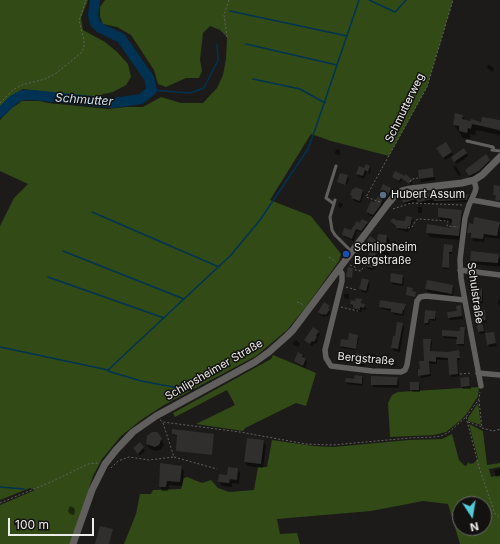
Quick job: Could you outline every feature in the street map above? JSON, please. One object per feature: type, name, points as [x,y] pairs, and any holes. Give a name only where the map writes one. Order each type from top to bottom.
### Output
[{"type":"street","name":"Schlipsheimer Straße","points":[[73,544],[92,490],[105,464],[133,432],[156,416],[264,356],[293,330],[340,267],[389,207],[395,195],[410,189],[462,183],[474,180],[482,175],[500,157]]},
{"type":"street","name":"Schulstraße","points":[[474,180],[476,188],[470,202],[463,228],[460,270],[464,300],[481,386]]},
{"type":"street","points":[[470,202],[500,205]]},
{"type":"street","name":"Bergstraße","points":[[340,267],[342,274],[341,285],[327,340],[326,358],[328,363],[332,366],[372,371],[401,372],[405,370],[407,365],[417,301],[420,297],[426,296],[464,300]]},
{"type":"street","points":[[460,270],[500,275]]},
{"type":"street","points":[[478,373],[500,375]]},
{"type":"lane","points":[[467,141],[493,147],[493,150],[500,151]]},
{"type":"lane","points":[[336,166],[326,198],[334,202],[330,217],[332,230],[352,252]]},
{"type":"path","points":[[0,103],[14,89],[55,74],[80,54],[84,48],[84,40],[79,21],[86,0]]},
{"type":"path","points":[[228,37],[224,15],[229,0]]},
{"type":"path","name":"Schmutterweg","points":[[389,207],[366,197],[427,87],[453,0]]},
{"type":"path","points":[[408,184],[412,179],[418,178]]},
{"type":"path","points":[[389,207],[411,203],[470,202]]},
{"type":"path","points":[[408,228],[412,227],[416,220],[419,219],[448,221],[447,226],[458,228]]},
{"type":"path","points":[[364,246],[382,251],[383,248]]},
{"type":"path","points":[[329,257],[340,267]]},
{"type":"path","points":[[352,267],[355,267],[354,270],[361,271],[364,266]]},
{"type":"path","points":[[341,285],[357,290]]},
{"type":"path","points":[[297,302],[309,308]]},
{"type":"path","points":[[336,306],[358,311]]},
{"type":"path","points":[[460,374],[478,373]]},
{"type":"path","points":[[481,386],[479,399],[482,428]]},
{"type":"path","points":[[163,422],[240,432],[306,444],[332,445],[441,436],[449,432],[466,417],[479,399]]},
{"type":"path","points":[[156,416],[163,422],[174,457]]},
{"type":"path","points":[[466,417],[479,467],[491,503],[496,514],[500,518]]},
{"type":"path","points":[[467,422],[482,428],[493,430],[500,429]]},
{"type":"path","points":[[0,503],[51,482],[88,464],[96,462],[105,464],[111,468],[118,461],[129,457],[149,460],[174,457],[217,469]]},
{"type":"green space","points":[[0,0],[88,0],[81,18],[83,30],[105,42],[128,64],[131,77],[126,85],[113,92],[103,94],[98,98],[23,89],[0,108]]},
{"type":"green space","points":[[105,0],[453,0],[427,87],[389,156],[331,141],[311,134],[270,200],[311,216],[341,254],[339,261],[287,330],[256,356],[164,405],[141,420],[121,436],[102,459],[93,476],[70,544],[0,544],[0,505],[35,490],[30,488],[0,500],[0,226],[14,198],[28,184],[0,171],[0,120],[9,110],[22,101],[39,101],[108,109],[143,107],[161,97],[181,103],[203,103],[217,88],[223,75],[226,59],[227,37],[220,30],[210,26],[203,33],[200,60],[202,71],[199,78],[186,78],[166,87],[158,84],[154,70],[131,35],[117,27],[103,24],[100,17],[100,7]]},
{"type":"green space","points":[[273,355],[316,373],[306,406],[296,403],[245,428],[243,431],[196,424],[235,405],[227,390],[175,417],[173,413],[271,359]]},
{"type":"green space","points":[[479,387],[478,396],[468,412],[461,420],[446,432],[434,435],[390,437],[388,403],[392,395],[398,392]]},
{"type":"green space","points":[[478,403],[481,425],[468,421],[468,418]]},
{"type":"green space","points":[[469,424],[483,431],[487,465],[500,463],[500,467],[489,469],[491,477],[500,475],[500,544],[460,544],[458,536],[492,536],[492,496],[452,496],[452,517],[448,504],[423,501],[371,511],[277,519],[280,534],[297,533],[300,544],[124,544],[136,514],[140,494],[151,494],[153,490],[181,489],[184,478],[187,477],[202,483],[211,480],[218,488],[229,492],[254,490],[258,467],[267,467],[272,440],[333,447],[409,440],[442,439],[452,434],[459,460],[465,466],[468,462],[470,464],[474,463],[478,459]]},
{"type":"building","points":[[455,113],[463,115],[462,119],[471,121],[471,119],[481,122],[482,117],[500,120],[500,130],[472,124],[471,129],[468,128],[467,133],[459,131],[459,126],[453,125]]},
{"type":"building","points":[[446,142],[452,152],[443,158],[436,148]]},
{"type":"building","points":[[464,148],[467,153],[454,162],[451,157]]},
{"type":"building","points":[[486,154],[490,160],[479,171],[469,176],[465,170]]},
{"type":"building","points":[[366,164],[370,166],[368,172],[365,170],[363,176],[356,174],[359,166],[364,168]]},
{"type":"building","points":[[433,168],[434,177],[419,179],[418,170]]},
{"type":"building","points":[[395,171],[405,176],[406,174],[412,180],[409,184],[401,178],[399,181],[392,177]]},
{"type":"building","points":[[340,173],[348,175],[345,185],[337,182]]},
{"type":"building","points":[[383,184],[391,188],[388,196],[385,200],[383,199],[373,215],[366,212],[371,201],[375,202]]},
{"type":"building","points":[[494,185],[500,186],[500,201],[495,200],[496,195],[493,195]]},
{"type":"building","points":[[355,187],[363,190],[360,201],[351,198],[352,196],[350,195],[352,189]]},
{"type":"building","points":[[439,192],[439,196],[455,195],[455,193],[465,192],[465,195],[469,194],[467,200],[434,201],[434,199],[418,202],[416,199],[403,203],[401,197],[409,194]]},
{"type":"building","points":[[438,208],[462,210],[459,236],[426,233],[427,224],[451,228],[452,219],[438,217]]},
{"type":"building","points":[[406,216],[412,217],[410,227],[408,226],[407,229],[396,228],[396,226],[390,221],[393,218],[396,220],[405,221]]},
{"type":"building","points":[[474,217],[500,222],[497,236],[484,234],[483,239],[471,238],[471,233],[467,233],[469,223],[473,224]]},
{"type":"building","points":[[362,219],[368,222],[361,231],[356,229],[352,239],[342,235],[344,228],[351,230],[357,221],[359,223]]},
{"type":"building","points":[[378,234],[387,235],[386,248],[378,246],[377,250],[367,240],[370,236],[377,241]]},
{"type":"building","points":[[444,244],[453,245],[452,252],[449,252],[449,268],[442,267]]},
{"type":"building","points":[[471,251],[499,254],[498,263],[470,261]]},
{"type":"building","points":[[369,252],[376,253],[373,268],[363,264],[365,257],[368,258]]},
{"type":"building","points":[[348,267],[353,268],[352,278],[346,277]]},
{"type":"building","points":[[391,273],[403,275],[402,284],[390,282]]},
{"type":"building","points":[[362,278],[369,280],[366,291],[359,289]]},
{"type":"building","points":[[427,280],[453,285],[452,294],[425,289]]},
{"type":"building","points":[[407,287],[413,288],[412,291],[416,292],[415,297],[406,295]]},
{"type":"building","points":[[477,287],[478,289],[482,288],[482,301],[474,303],[472,288]]},
{"type":"building","points":[[356,298],[362,299],[361,303],[365,304],[364,308],[360,307],[360,310],[353,308],[353,305],[350,304],[351,300],[355,301]]},
{"type":"building","points":[[380,300],[406,304],[402,314],[391,312],[391,309],[379,307]]},
{"type":"building","points":[[324,302],[330,306],[328,308],[330,309],[326,315],[322,315],[318,312]]},
{"type":"building","points":[[461,305],[462,316],[448,318],[447,312],[457,311],[456,306]]},
{"type":"building","points":[[425,310],[436,311],[435,319],[429,319],[428,323],[424,323]]},
{"type":"building","points":[[485,310],[486,320],[482,321],[484,331],[478,332],[475,312]]},
{"type":"building","points":[[397,322],[403,323],[398,349],[391,348]]},
{"type":"building","points":[[313,327],[319,331],[314,342],[312,341],[310,344],[304,340]]},
{"type":"building","points":[[460,327],[465,327],[464,344],[456,344],[457,337],[442,336],[442,330],[460,331]]},
{"type":"building","points":[[494,332],[496,343],[487,345],[485,333]]},
{"type":"building","points":[[349,333],[358,335],[356,349],[340,346],[341,339],[348,340]]},
{"type":"building","points":[[423,339],[431,339],[430,351],[448,352],[459,350],[460,358],[457,358],[458,374],[449,375],[448,358],[436,357],[436,362],[429,361],[430,374],[418,376],[418,369],[420,369],[419,361],[424,361]]},
{"type":"building","points":[[298,352],[303,355],[302,357],[306,358],[303,366],[294,361]]},
{"type":"building","points":[[355,353],[363,354],[362,360],[364,360],[364,364],[353,363]]},
{"type":"building","points":[[387,357],[395,358],[394,365],[386,364]]},
{"type":"building","points":[[355,375],[362,376],[362,384],[345,382],[346,378],[354,379]]},
{"type":"building","points":[[371,376],[398,377],[397,385],[371,385]]},
{"type":"building","points":[[469,377],[470,386],[461,387],[460,378]]},
{"type":"building","points":[[410,382],[419,382],[419,390],[410,390]]},
{"type":"building","points":[[172,429],[214,434],[212,455],[176,451],[177,435],[172,434]]},
{"type":"building","points":[[152,432],[157,432],[162,438],[159,445],[155,447],[146,444],[147,436]]},
{"type":"building","points":[[247,438],[264,440],[261,464],[244,462]]},
{"type":"building","points":[[140,442],[144,447],[138,454],[133,448]]},
{"type":"building","points":[[160,463],[182,466],[180,482],[167,481],[166,487],[159,487]]},
{"type":"building","points":[[228,467],[238,468],[237,480],[230,479],[229,483],[218,482],[219,474],[227,475]]},
{"type":"building","points":[[100,526],[113,529],[109,544],[95,544]]},
{"type":"waterway","name":"Schmutter","points":[[0,113],[13,100],[22,95],[113,103],[141,99],[152,90],[149,78],[121,38],[100,28],[95,23],[93,15],[95,0]]},
{"type":"waterway","points":[[0,347],[108,370],[231,255],[260,220],[308,149],[359,0]]},
{"type":"waterway","points":[[369,0],[395,12],[406,0]]},
{"type":"waterway","points":[[230,11],[347,36]]},
{"type":"waterway","points":[[152,90],[190,93],[204,88],[218,60],[217,44]]},
{"type":"waterway","points":[[246,44],[337,65]]},
{"type":"waterway","points":[[253,79],[300,89],[325,103]]},
{"type":"waterway","points":[[92,212],[219,267]]},
{"type":"waterway","points":[[63,251],[184,299]]},
{"type":"waterway","points":[[48,277],[164,318]]},
{"type":"waterway","points":[[108,371],[141,381],[190,390]]},
{"type":"waterway","points":[[0,487],[24,489]]},
{"type":"place","name":"Hubert Assum","points":[[383,195]]},
{"type":"place","name":"Schlipsheim Bergstraße","points":[[346,254]]}]
